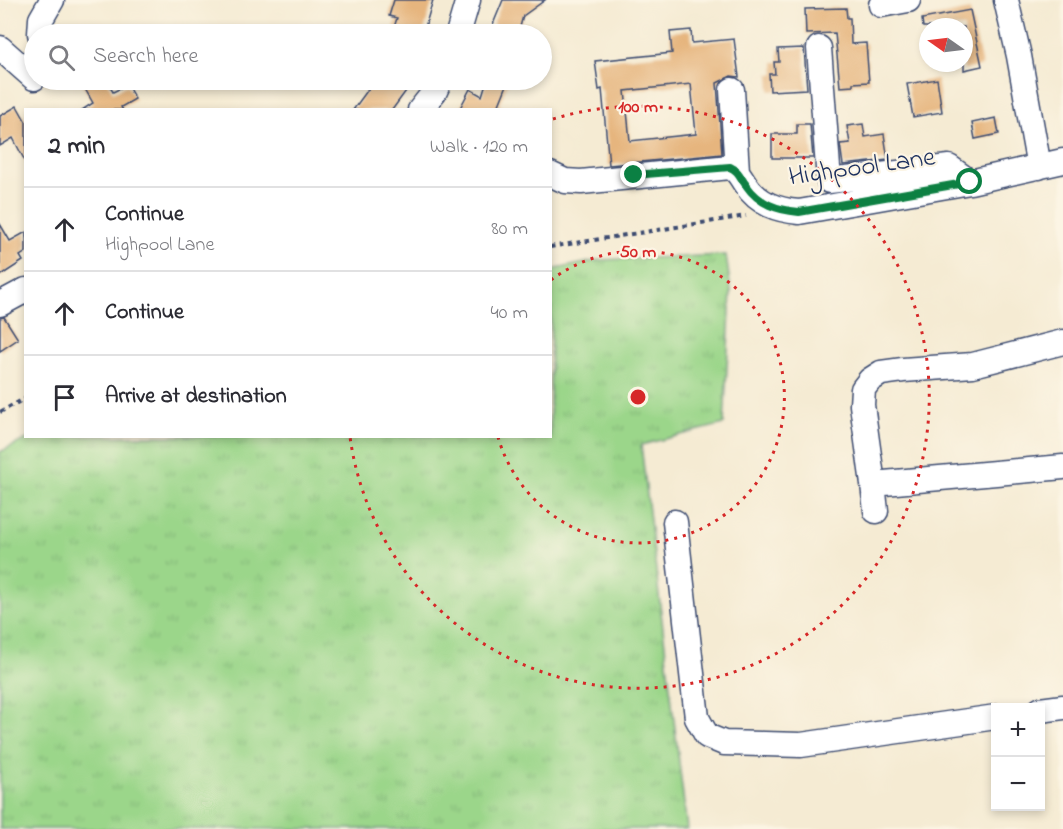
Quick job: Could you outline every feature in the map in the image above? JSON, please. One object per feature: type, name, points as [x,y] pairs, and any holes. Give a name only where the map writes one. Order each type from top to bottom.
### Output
[{"type":"street","points":[[41,24],[41,19],[52,0]]},
{"type":"street","points":[[461,24],[468,0]]},
{"type":"street","points":[[881,5],[908,0]]},
{"type":"street","points":[[1006,0],[1019,56],[1039,167]]},
{"type":"street","points":[[819,48],[830,207]]},
{"type":"street","points":[[422,108],[435,90]]},
{"type":"street","points":[[732,90],[742,179]]},
{"type":"street","name":"Highpool Lane","points":[[742,179],[763,202],[780,210],[799,212],[970,182],[1063,161]]},
{"type":"street","points":[[552,175],[565,181],[581,182],[730,167],[742,179]]},
{"type":"street","points":[[829,181],[949,167],[970,182]]},
{"type":"street","points":[[876,512],[862,405],[863,389],[870,380],[881,374],[903,370],[973,365],[1063,342]]},
{"type":"street","points":[[873,484],[1063,467]]},
{"type":"street","points":[[675,522],[697,718],[707,736],[724,743],[801,745],[991,718]]},
{"type":"street","points":[[1045,709],[1063,707]]},
{"type":"path","points":[[552,247],[780,210]]},
{"type":"path","points":[[0,412],[24,399]]},
{"type":"green space","points":[[726,255],[731,291],[724,424],[641,445],[687,829],[0,829],[0,452],[29,438],[552,438],[552,270],[599,260]]},
{"type":"building","points":[[394,0],[433,0],[426,24],[395,24],[397,18],[389,16]]},
{"type":"building","points":[[503,0],[545,0],[523,16],[521,24],[493,24]]},
{"type":"building","points":[[846,8],[847,18],[850,18],[851,44],[866,43],[869,82],[840,87],[835,33],[806,34],[805,9]]},
{"type":"building","points":[[970,10],[972,18],[927,18]]},
{"type":"building","points":[[973,24],[982,66],[973,68]]},
{"type":"building","points":[[691,30],[692,43],[734,39],[739,77],[731,76],[717,83],[722,154],[609,165],[602,89],[599,90],[595,61],[672,53],[670,32]],"holes":[[[691,84],[696,134],[630,141],[625,91]]]},
{"type":"building","points":[[804,48],[807,89],[770,91],[769,74],[775,74],[774,62],[779,62],[778,49]]},
{"type":"building","points":[[937,79],[942,112],[913,117],[907,84]]},
{"type":"building","points":[[86,90],[112,90],[113,92],[130,90],[135,99],[122,108],[85,108],[93,103]]},
{"type":"building","points":[[368,90],[407,90],[393,108],[354,108]]},
{"type":"building","points":[[469,90],[482,96],[484,90],[505,90],[499,105],[504,108],[460,108]]},
{"type":"building","points":[[17,106],[24,118],[24,159],[13,138],[0,146],[0,116]]},
{"type":"building","points":[[996,118],[999,134],[975,139],[972,123]]},
{"type":"building","points":[[797,124],[810,124],[813,158],[772,158],[772,134],[797,134]]},
{"type":"building","points":[[863,124],[865,137],[884,134],[888,160],[843,165],[840,144],[850,143],[847,126]]},
{"type":"building","points":[[0,224],[10,241],[24,233],[24,253],[20,256],[23,261],[0,276]]},
{"type":"building","points":[[4,317],[18,339],[0,351],[0,318]]},
{"type":"route","points":[[634,175],[730,167],[737,171],[747,187],[763,202],[780,210],[799,212],[970,182]]}]
